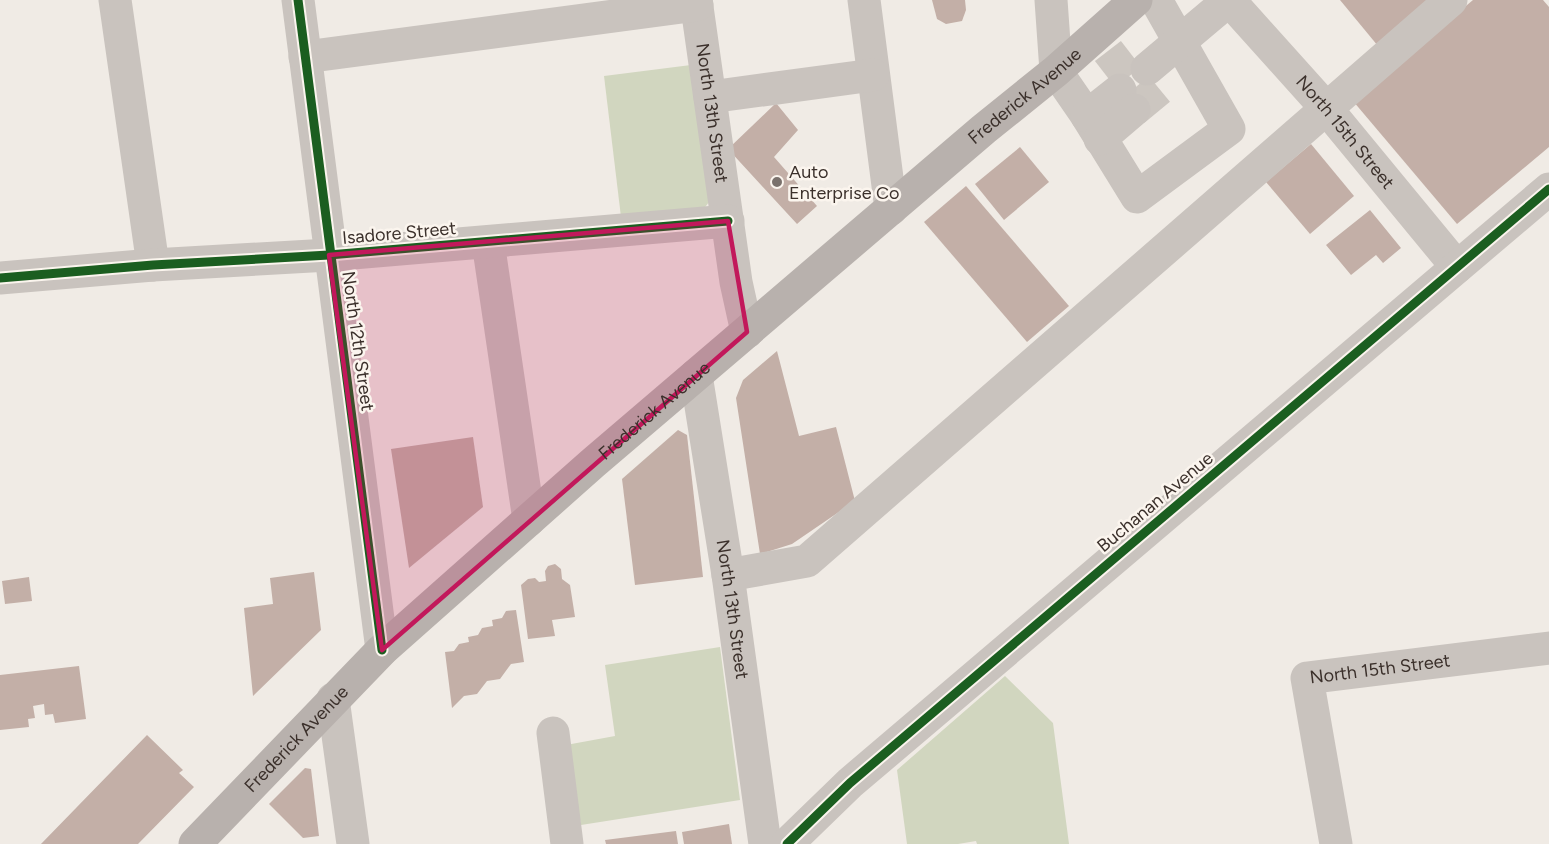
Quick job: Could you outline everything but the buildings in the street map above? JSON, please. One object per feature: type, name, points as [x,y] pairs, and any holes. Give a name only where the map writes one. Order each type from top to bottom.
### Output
[{"type":"main road","name":"Frederick Avenue","points":[[195,844],[382,650],[696,375],[984,129],[1079,106],[1136,0]]},
{"type":"street","points":[[115,0],[153,265]]},
{"type":"street","name":"North 12th Street","points":[[298,0],[382,650]]},
{"type":"street","points":[[864,0],[891,209]]},
{"type":"street","points":[[1051,0],[1079,106],[1137,197],[1229,129],[1174,32]]},
{"type":"street","points":[[1174,32],[1147,70],[1174,32],[1229,0]]},
{"type":"street","name":"North 15th Street","points":[[1229,0],[1326,108],[1457,267]]},
{"type":"street","points":[[728,575],[807,561],[1451,0]]},
{"type":"street","points":[[305,57],[696,3]]},
{"type":"street","name":"North 13th Street","points":[[696,3],[736,282],[747,332]]},
{"type":"street","points":[[710,98],[873,75]]},
{"type":"street","points":[[1079,106],[1120,91],[1079,106]]},
{"type":"street","name":"Buchanan Avenue","points":[[787,844],[859,775],[1549,189]]},
{"type":"street","name":"Isadore Street","points":[[0,278],[153,265],[330,255],[728,221]]},
{"type":"street","points":[[488,242],[529,520]]},
{"type":"street","name":"North 13th Street","points":[[696,375],[728,575],[765,844]]},
{"type":"street","name":"North 15th Street","points":[[1336,844],[1307,678],[1549,648]]},
{"type":"street","points":[[333,699],[353,844]]},
{"type":"street","points":[[553,733],[567,844]]},
{"type":"highlighted area","points":[[728,221],[747,332],[382,650],[329,255]]},
{"type":"green space","points":[[691,65],[709,202],[702,211],[621,217],[604,76]]},
{"type":"green space","points":[[720,647],[740,800],[581,825],[566,745],[615,736],[605,665]]},
{"type":"green space","points":[[1005,676],[1053,723],[1069,844],[977,844],[976,841],[958,844],[907,844],[897,770]]},
{"type":"tunnel","points":[[1105,74],[1131,54]]},
{"type":"tunnel","points":[[1134,110],[1163,86]]},
{"type":"cycle path","points":[[298,0],[382,650]]},
{"type":"cycle path","points":[[787,844],[850,783],[1549,189]]},
{"type":"cycle path","points":[[0,278],[153,265],[329,255],[728,221]]},
{"type":"place","name":"Auto Enterprise Co","points":[[777,182]]}]
